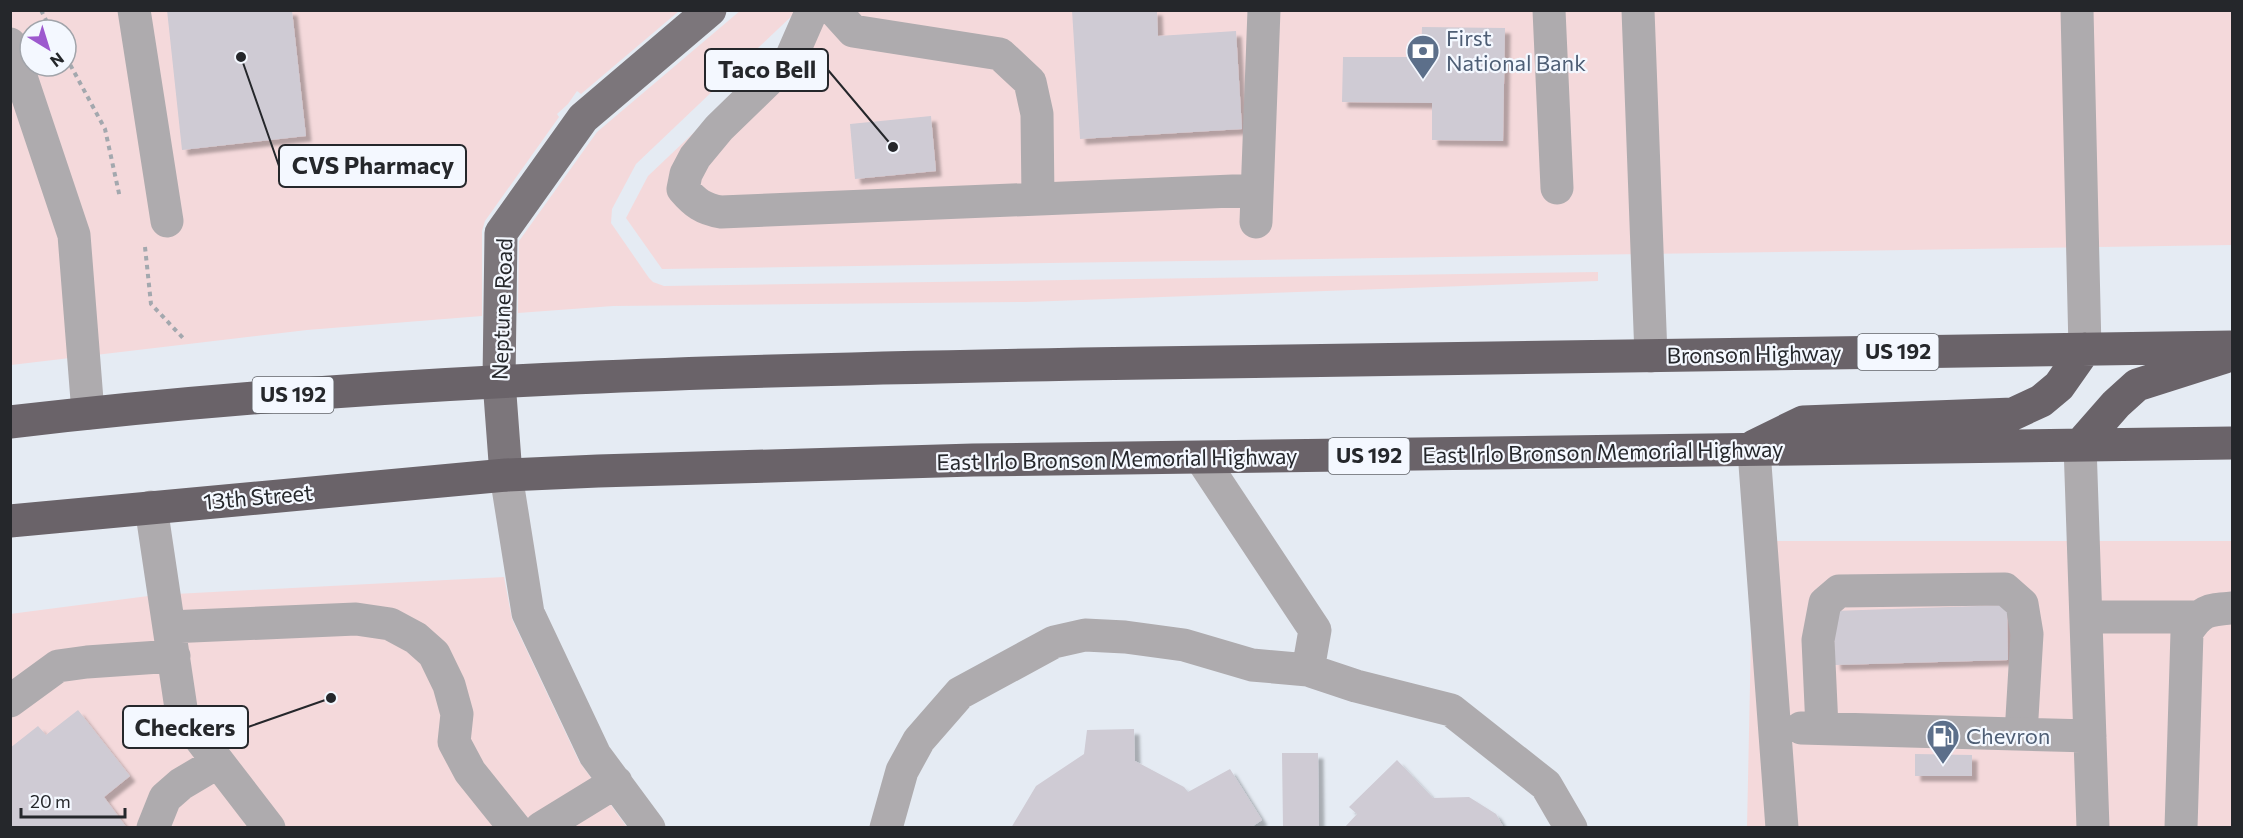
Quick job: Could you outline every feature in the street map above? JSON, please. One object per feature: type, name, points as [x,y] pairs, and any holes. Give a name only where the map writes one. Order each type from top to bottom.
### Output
[{"type":"highway","name":"Bronson Highway","points":[[499,381],[811,369],[2232,347]]},
{"type":"highway","points":[[1749,451],[1803,422],[2013,414],[2041,401],[2059,386],[2085,349]]},
{"type":"highway","points":[[2079,445],[2116,404],[2137,385],[2232,355]]},
{"type":"highway","name":"US 192","points":[[10,422],[88,413],[499,381]]},
{"type":"highway","name":"East Irlo Bronson Memorial Highway","points":[[506,475],[973,460],[2232,443]]},
{"type":"highway","name":"13th Street","points":[[10,521],[506,475]]},
{"type":"main road","name":"Neptune Road","points":[[506,475],[499,381],[501,233],[583,118],[710,10]]},
{"type":"street","points":[[134,10],[168,221]]},
{"type":"street","points":[[812,10],[791,58],[719,128],[695,157],[686,174],[683,189],[694,202],[705,209],[721,212],[1038,199],[1256,206],[1264,10]]},
{"type":"street","points":[[834,10],[853,31],[1000,54],[1030,82],[1037,114],[1038,199]]},
{"type":"street","points":[[1549,10],[1557,188]]},
{"type":"street","points":[[1638,10],[1651,356]]},
{"type":"street","points":[[2077,10],[2085,349]]},
{"type":"street","points":[[12,52],[74,236],[88,413]]},
{"type":"street","points":[[2079,445],[2093,828]]},
{"type":"street","points":[[1749,451],[1782,828]]},
{"type":"street","points":[[1201,458],[1315,630],[1308,670]]},
{"type":"street","points":[[506,475],[528,613],[595,755],[648,828]]},
{"type":"street","points":[[151,507],[183,715],[269,828]]},
{"type":"street","points":[[1822,728],[1818,640],[1825,603],[1839,591],[2005,589],[2022,604],[2027,634],[2021,734]]},
{"type":"street","points":[[2086,617],[2196,617],[2209,610],[2232,608]]},
{"type":"street","points":[[2181,828],[2187,632],[2196,617]]},
{"type":"street","points":[[10,701],[58,666],[87,662],[172,642],[356,619],[390,624],[416,638],[434,654],[449,685],[458,714],[454,742],[470,772],[515,828]]},
{"type":"street","points":[[886,828],[903,771],[919,740],[960,693],[1054,642],[1085,635],[1184,645],[1252,665],[1308,670],[1356,686],[1450,710],[1546,785],[1571,828]]},
{"type":"street","points":[[1774,727],[2090,736]]},
{"type":"street","points":[[153,828],[165,798],[181,784],[219,762]]},
{"type":"street","points":[[542,828],[615,783]]},
{"type":"path","points":[[77,78],[105,129],[120,198]]},
{"type":"path","points":[[145,244],[151,304],[184,339]]},
{"type":"shaded area","points":[[741,10],[797,11],[636,164],[612,209],[611,223],[649,278],[664,286],[1598,272],[1598,281],[1026,302],[613,306],[518,313],[519,241],[597,132]]},
{"type":"shaded area","points":[[10,11],[679,11],[581,94],[577,91],[557,114],[559,117],[485,221],[482,231],[482,316],[307,330],[11,365]]},
{"type":"shaded area","points":[[822,11],[2232,11],[2232,245],[662,269],[626,218],[648,176]]},
{"type":"shaded area","points":[[1753,541],[2232,541],[2232,827],[1747,828]]},
{"type":"shaded area","points":[[504,577],[512,619],[579,761],[627,827],[11,827],[10,614],[156,595]]},
{"type":"building","points":[[167,10],[292,10],[306,136],[182,150]]},
{"type":"building","points":[[1072,10],[1157,10],[1158,36],[1236,31],[1242,129],[1080,139]]},
{"type":"building","name":"First National Bank","points":[[1422,27],[1505,28],[1503,141],[1432,140],[1432,103],[1342,102],[1343,57],[1421,57]]},
{"type":"building","points":[[931,116],[936,171],[855,179],[850,124]]},
{"type":"building","points":[[2007,605],[2008,660],[1835,665],[1833,611]]},
{"type":"building","points":[[78,710],[130,776],[104,797],[127,828],[12,828],[10,748],[38,726],[46,735]]},
{"type":"building","points":[[1134,729],[1135,761],[1184,787],[1188,792],[1230,769],[1262,820],[1250,828],[1011,828],[1036,786],[1084,754],[1087,730]]},
{"type":"building","points":[[1282,753],[1318,753],[1319,828],[1283,828]]},
{"type":"building","name":"Chevron","points":[[1915,754],[1972,755],[1972,776],[1915,776]]},
{"type":"building","points":[[1397,760],[1433,798],[1469,797],[1496,814],[1504,828],[1344,828],[1357,814],[1349,807]]},
{"type":"place","name":"CVS Pharmacy","points":[[241,57]]},
{"type":"place","name":"First National Bank","points":[[1423,80]]},
{"type":"place","name":"Taco Bell","points":[[893,147]]},
{"type":"place","name":"Checkers","points":[[331,698]]},
{"type":"place","name":"Chevron","points":[[1943,765]]}]
